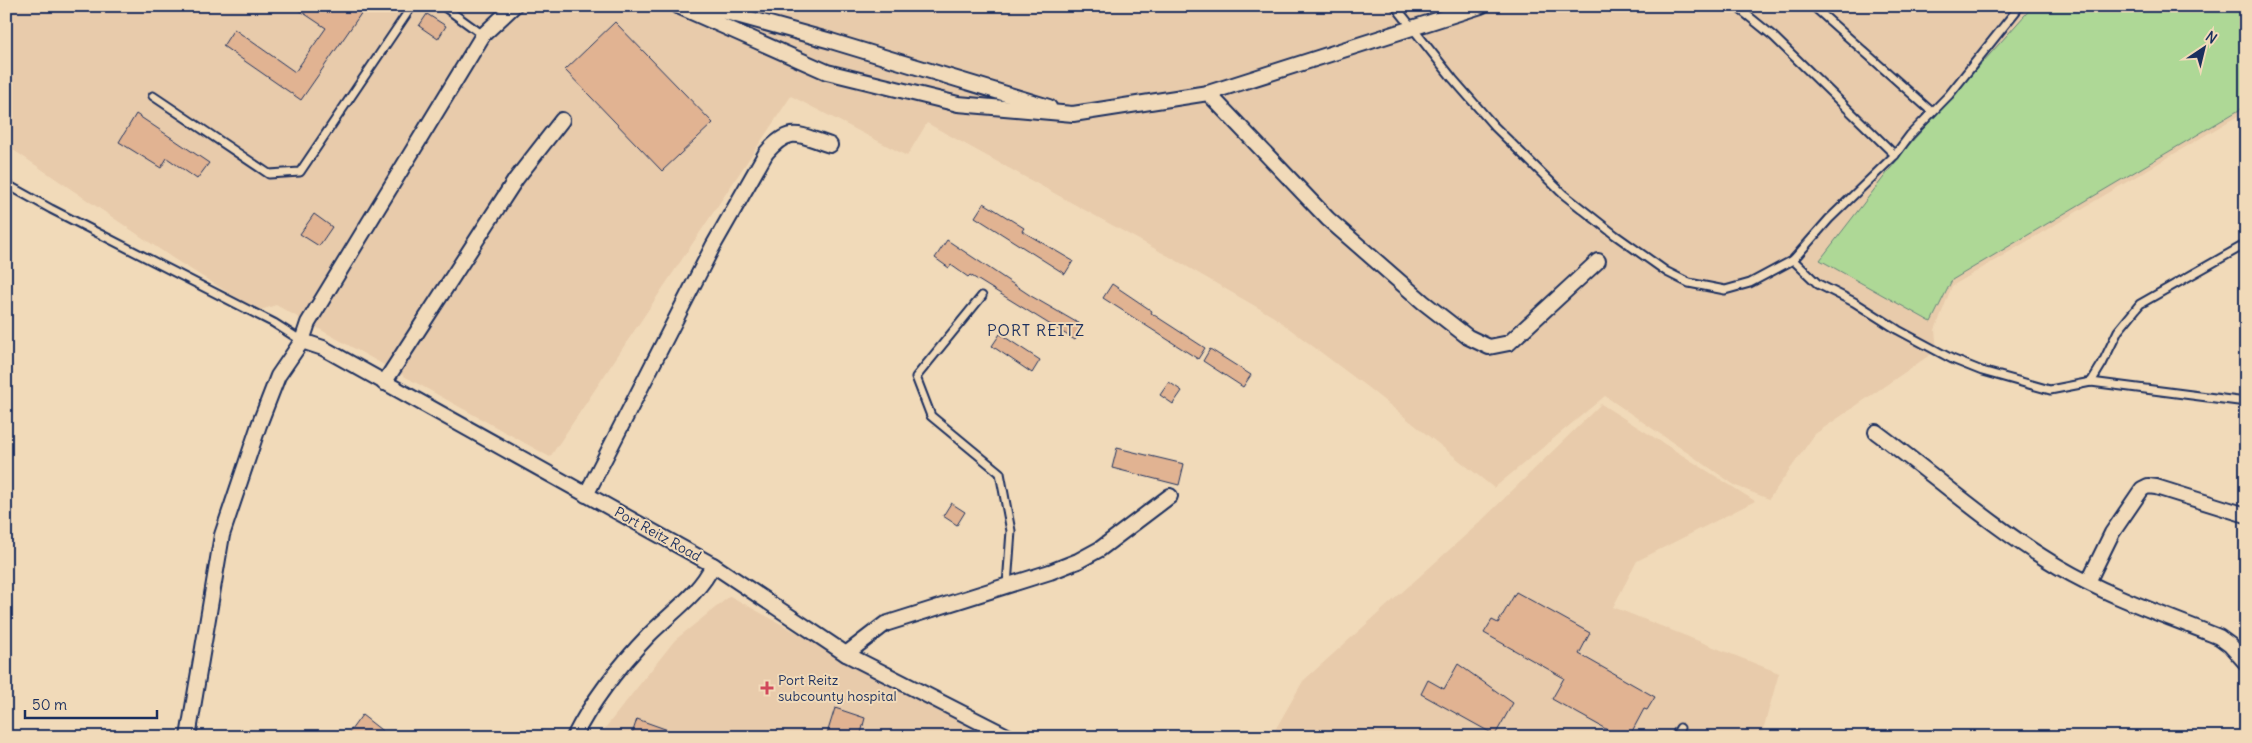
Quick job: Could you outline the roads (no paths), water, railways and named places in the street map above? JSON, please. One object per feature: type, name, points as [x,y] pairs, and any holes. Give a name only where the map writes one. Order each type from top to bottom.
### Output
[{"type":"street","points":[[188,737],[222,535],[259,425],[278,376],[302,341],[308,323],[483,35],[514,6]]},
{"type":"street","points":[[678,6],[827,72],[958,104],[1074,114],[1208,93],[1481,6]]},
{"type":"street","points":[[704,6],[831,41],[1074,114]]},
{"type":"street","points":[[1208,93],[1328,219],[1423,302],[1468,337],[1489,347],[1510,343],[1598,261]]},
{"type":"street","points":[[384,383],[516,179],[562,120]]},
{"type":"street","points":[[586,494],[713,246],[766,153],[776,142],[788,134],[798,134],[830,145]]},
{"type":"street","name":"Port Reitz Road","points":[[302,341],[323,348],[713,564],[846,654],[1008,737]]},
{"type":"street","points":[[1876,432],[2030,549],[2060,568],[2145,609],[2219,637],[2230,645],[2246,663]]},
{"type":"street","points":[[2088,582],[2112,533],[2142,489],[2156,487],[2246,515]]},
{"type":"street","points":[[846,654],[885,624],[1050,572],[1100,549],[1170,496]]},
{"type":"street","points":[[574,737],[610,680],[624,662],[697,589],[708,576],[713,564]]},
{"type":"lane","points":[[153,96],[269,174],[300,172],[412,6]]},
{"type":"lane","points":[[443,6],[483,35]]},
{"type":"lane","points":[[1395,6],[1453,79],[1494,126],[1563,194],[1615,235],[1667,272],[1689,283],[1725,290],[1750,283],[1792,260],[1830,219],[1895,155],[1910,135],[1949,95],[2020,6]]},
{"type":"lane","points":[[1736,6],[1773,36],[1895,155]]},
{"type":"lane","points":[[1813,6],[1932,112]]},
{"type":"lane","points":[[6,184],[51,209],[274,322],[302,341]]},
{"type":"lane","points":[[2091,382],[2118,331],[2140,304],[2246,244]]},
{"type":"lane","points":[[1792,260],[1818,284],[1854,302],[1898,330],[1952,359],[1974,368],[2050,390],[2091,382],[2246,402]]},
{"type":"lane","points":[[982,296],[916,377],[931,416],[1000,473],[1011,531],[1008,585]]},
{"type":"lane","points":[[1675,737],[1680,728]]},
{"type":"place","name":"Port Reitz subcounty hospital","points":[[767,688]]},
{"type":"district","name":"PORT REITZ","points":[[1036,330]]}]
